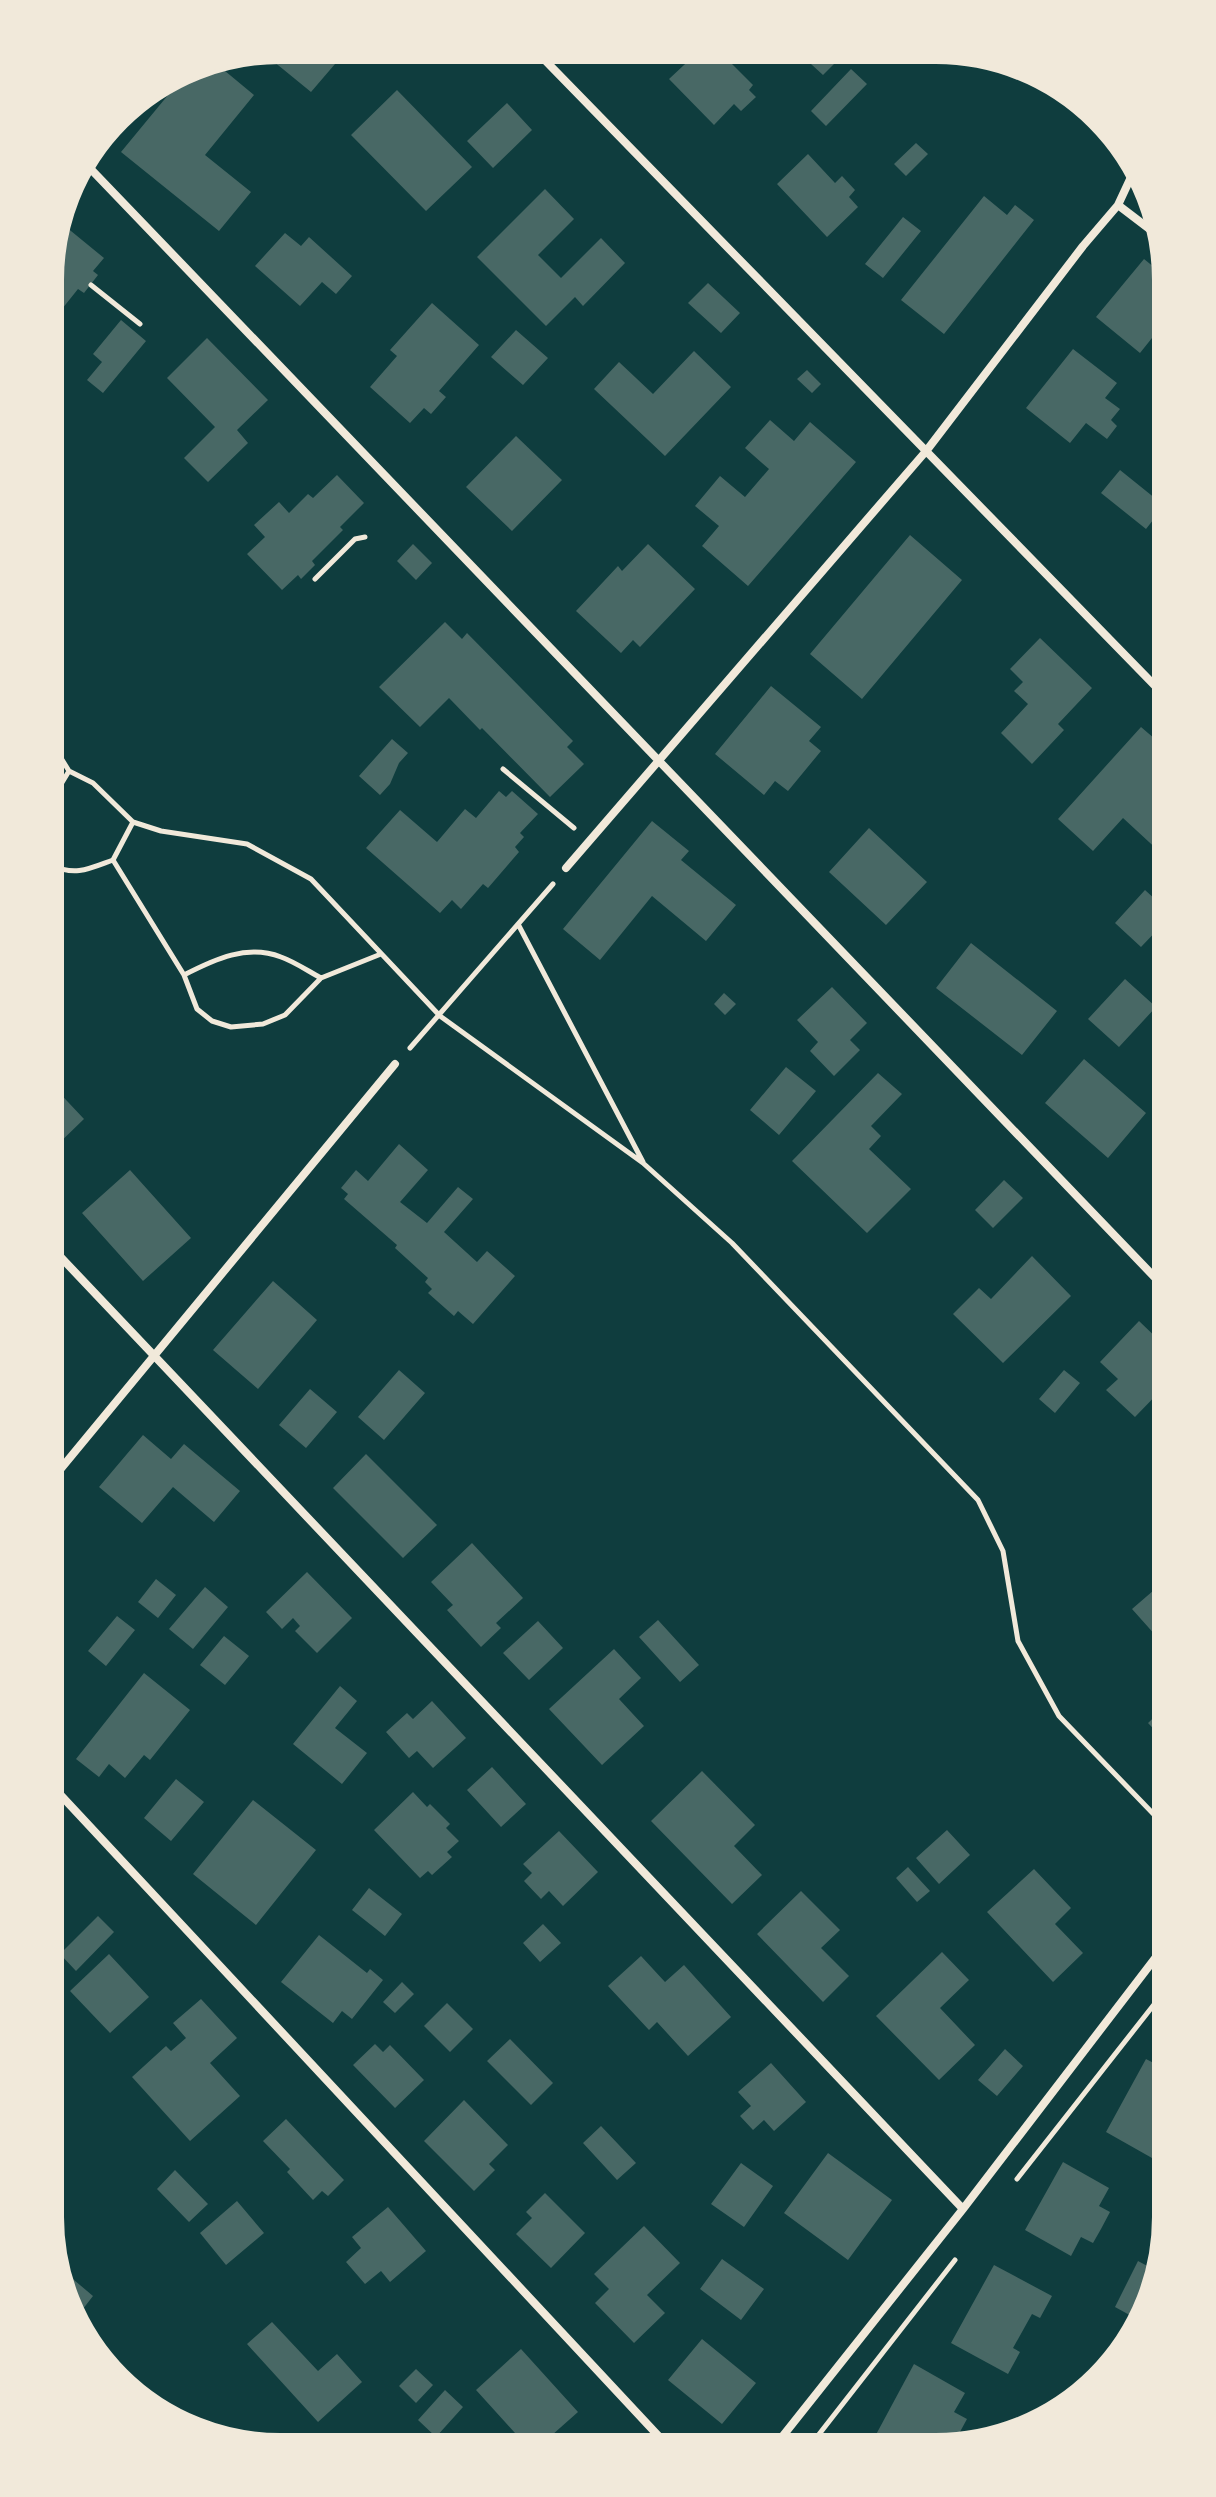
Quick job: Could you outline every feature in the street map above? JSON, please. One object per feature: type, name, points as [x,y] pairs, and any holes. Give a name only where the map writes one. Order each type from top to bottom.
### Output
[{"type":"street","points":[[547,62],[1154,685]]},
{"type":"street","points":[[92,171],[1154,1277]]},
{"type":"street","points":[[566,868],[927,450],[1118,205],[1129,181]]},
{"type":"street","points":[[1118,205],[1148,228]]},
{"type":"street","points":[[62,1467],[395,1064]]},
{"type":"street","points":[[62,1258],[963,2209]]},
{"type":"street","points":[[62,1797],[658,2435]]},
{"type":"street","points":[[784,2435],[963,2209],[1154,1960]]},
{"type":"path","points":[[91,285],[140,324]]},
{"type":"path","points":[[315,579],[355,539],[365,537]]},
{"type":"path","points":[[62,760],[69,771],[93,783],[133,822],[161,831],[247,844],[311,879],[440,1016],[643,1163],[732,1243],[978,1500],[1003,1551],[1018,1641],[1059,1716],[1154,1815]]},
{"type":"path","points":[[503,769],[590,841]]},
{"type":"path","points":[[62,783],[69,771]]},
{"type":"path","points":[[62,870],[85,870],[113,860],[133,822]]},
{"type":"path","points":[[113,860],[184,975],[197,1009],[212,1021],[231,1027],[263,1024],[285,1015],[321,978],[381,954]]},
{"type":"path","points":[[395,1064],[566,868]]},
{"type":"path","points":[[518,924],[643,1163]]},
{"type":"path","points":[[184,975],[218,958],[249,952],[281,957],[321,978]]},
{"type":"building","points":[[275,62],[337,62],[311,92]]},
{"type":"building","points":[[687,62],[730,62],[753,85],[749,90],[756,97],[741,111],[734,104],[714,125],[669,79]]},
{"type":"building","points":[[813,62],[836,62],[823,75],[811,64]]},
{"type":"building","points":[[223,69],[254,95],[205,155],[251,192],[219,231],[121,152],[172,91],[184,85]]},
{"type":"building","points":[[851,69],[867,84],[826,126],[811,111]]},
{"type":"building","points":[[397,90],[472,167],[426,211],[351,135]]},
{"type":"building","points":[[507,103],[532,130],[493,168],[467,141]]},
{"type":"building","points":[[916,143],[928,154],[906,176],[894,164]]},
{"type":"building","points":[[808,154],[835,183],[842,176],[855,190],[849,197],[858,207],[827,237],[777,184]]},
{"type":"building","points":[[545,189],[574,219],[538,255],[561,278],[601,238],[625,263],[583,306],[575,297],[546,326],[477,257]]},
{"type":"building","points":[[984,196],[1007,215],[1015,205],[1034,220],[944,334],[901,300]]},
{"type":"building","points":[[903,217],[921,231],[883,278],[865,264]]},
{"type":"building","points":[[68,229],[104,258],[93,271],[98,275],[84,293],[78,289],[62,309],[62,266]]},
{"type":"building","points":[[285,233],[301,246],[309,237],[352,276],[336,294],[322,282],[300,306],[255,266]]},
{"type":"building","points":[[1144,259],[1153,266],[1154,336],[1140,353],[1096,317]]},
{"type":"building","points":[[708,283],[740,313],[721,333],[688,303]]},
{"type":"building","points":[[432,303],[479,345],[439,391],[446,397],[431,414],[424,408],[410,423],[370,387],[397,356],[390,350]]},
{"type":"building","points":[[121,320],[146,341],[103,393],[87,380],[102,362],[93,354]]},
{"type":"building","points":[[516,330],[548,358],[523,385],[491,357]]},
{"type":"building","points":[[207,338],[268,400],[237,430],[248,443],[208,482],[184,458],[215,427],[167,378]]},
{"type":"building","points":[[1073,349],[1117,383],[1105,398],[1120,409],[1111,420],[1117,426],[1107,439],[1086,423],[1070,443],[1026,408]]},
{"type":"building","points":[[694,351],[731,387],[665,456],[594,389],[619,362],[653,394]]},
{"type":"building","points":[[807,370],[821,384],[812,393],[797,379]]},
{"type":"building","points":[[770,420],[794,441],[810,422],[856,462],[748,586],[702,546],[719,526],[695,506],[720,476],[745,497],[769,469],[745,448]]},
{"type":"building","points":[[516,436],[562,480],[512,531],[466,487]]},
{"type":"building","points":[[1120,470],[1154,497],[1154,519],[1146,529],[1101,493]]},
{"type":"building","points":[[337,475],[364,503],[312,561],[315,565],[301,579],[298,575],[282,590],[247,554],[265,537],[254,525],[279,502],[289,513],[308,494],[313,498]]},
{"type":"building","points":[[910,535],[962,580],[862,699],[810,654]]},
{"type":"building","points":[[413,544],[432,563],[416,580],[397,561]]},
{"type":"building","points":[[648,544],[695,589],[640,647],[633,640],[621,653],[576,611],[618,566],[622,571]]},
{"type":"building","points":[[445,622],[462,639],[467,633],[573,741],[567,747],[584,764],[550,797],[449,698],[420,727],[379,687]]},
{"type":"building","points":[[1040,638],[1092,688],[1058,724],[1064,730],[1032,764],[1001,733],[1028,704],[1014,691],[1023,682],[1010,669]]},
{"type":"building","points":[[771,686],[821,727],[809,741],[821,751],[788,791],[775,781],[764,795],[715,754]]},
{"type":"building","points":[[1141,727],[1154,738],[1154,847],[1123,818],[1093,851],[1058,819]]},
{"type":"building","points":[[392,739],[408,753],[380,795],[359,776]]},
{"type":"building","points":[[499,791],[506,797],[512,791],[538,814],[520,833],[524,837],[515,847],[519,852],[488,888],[483,884],[461,909],[452,900],[440,913],[366,848],[400,810],[437,842],[465,809],[476,818]]},
{"type":"building","points":[[652,821],[689,851],[681,860],[736,905],[706,941],[652,896],[600,960],[563,929]]},
{"type":"building","points":[[869,828],[927,882],[886,925],[829,872]]},
{"type":"building","points":[[1145,890],[1154,898],[1154,933],[1141,947],[1115,923]]},
{"type":"building","points":[[971,943],[1057,1011],[1022,1055],[936,988]]},
{"type":"building","points":[[1125,979],[1154,1005],[1154,1009],[1119,1047],[1088,1019]]},
{"type":"building","points":[[832,987],[867,1023],[850,1040],[860,1050],[834,1076],[810,1051],[818,1042],[797,1020]]},
{"type":"building","points":[[724,993],[736,1004],[725,1015],[714,1004]]},
{"type":"building","points":[[1084,1059],[1146,1113],[1108,1158],[1045,1103]]},
{"type":"building","points":[[786,1067],[816,1091],[779,1135],[750,1110]]},
{"type":"building","points":[[878,1073],[902,1094],[871,1126],[881,1136],[869,1149],[911,1189],[867,1233],[792,1161]]},
{"type":"building","points":[[62,1096],[84,1119],[62,1140]]},
{"type":"building","points":[[399,1144],[428,1170],[400,1202],[427,1223],[458,1187],[473,1199],[444,1232],[477,1262],[487,1251],[515,1276],[473,1324],[458,1311],[454,1316],[428,1293],[432,1289],[425,1282],[428,1278],[395,1248],[397,1245],[344,1199],[348,1194],[341,1188],[356,1170],[368,1181]]},
{"type":"building","points":[[130,1170],[191,1238],[143,1281],[82,1213]]},
{"type":"building","points":[[1004,1180],[1023,1198],[993,1228],[975,1210]]},
{"type":"building","points":[[1032,1256],[1071,1296],[1003,1363],[953,1314],[979,1288],[991,1299]]},
{"type":"building","points":[[273,1281],[317,1320],[258,1389],[213,1350]]},
{"type":"building","points":[[1139,1321],[1154,1335],[1154,1397],[1135,1417],[1106,1390],[1118,1379],[1100,1362]]},
{"type":"building","points":[[399,1370],[425,1393],[384,1440],[358,1417]]},
{"type":"building","points":[[1064,1370],[1080,1383],[1055,1413],[1039,1399]]},
{"type":"building","points":[[310,1389],[337,1412],[306,1448],[279,1425]]},
{"type":"building","points":[[143,1435],[171,1459],[184,1444],[240,1491],[214,1522],[173,1487],[142,1523],[99,1487]]},
{"type":"building","points":[[366,1454],[437,1525],[403,1558],[333,1488]]},
{"type":"building","points":[[472,1543],[523,1598],[496,1623],[501,1628],[481,1647],[447,1610],[453,1605],[431,1582]]},
{"type":"building","points":[[307,1572],[352,1618],[317,1653],[295,1631],[300,1626],[293,1618],[282,1629],[266,1612]]},
{"type":"building","points":[[156,1579],[176,1595],[158,1618],[138,1602]]},
{"type":"building","points":[[205,1587],[228,1607],[193,1649],[169,1629]]},
{"type":"building","points":[[1154,1590],[1154,1634],[1132,1609]]},
{"type":"building","points":[[117,1616],[135,1630],[106,1666],[88,1651]]},
{"type":"building","points":[[658,1620],[699,1665],[680,1682],[639,1637]]},
{"type":"building","points":[[538,1621],[563,1648],[529,1680],[503,1653]]},
{"type":"building","points":[[224,1636],[249,1656],[225,1685],[200,1665]]},
{"type":"building","points":[[614,1649],[641,1678],[619,1699],[644,1726],[602,1765],[549,1709]]},
{"type":"building","points":[[144,1673],[190,1710],[150,1760],[144,1755],[125,1778],[109,1764],[99,1777],[76,1759]]},
{"type":"building","points":[[340,1686],[357,1701],[335,1728],[367,1753],[342,1784],[293,1744]]},
{"type":"building","points":[[432,1701],[466,1738],[433,1768],[417,1751],[409,1758],[386,1732],[407,1713],[413,1719]]},
{"type":"building","points":[[492,1767],[526,1804],[501,1827],[467,1790]]},
{"type":"building","points":[[702,1771],[755,1825],[734,1846],[762,1875],[732,1904],[651,1821]]},
{"type":"building","points":[[176,1779],[204,1802],[171,1841],[144,1818]]},
{"type":"building","points":[[413,1792],[450,1824],[446,1828],[459,1841],[447,1852],[452,1857],[432,1875],[428,1871],[420,1878],[374,1830]]},
{"type":"building","points":[[253,1800],[316,1850],[256,1925],[193,1874]]},
{"type":"building","points":[[947,1830],[970,1855],[939,1884],[916,1858]]},
{"type":"building","points":[[559,1831],[598,1872],[563,1906],[549,1891],[541,1899],[524,1881],[532,1873],[523,1864]]},
{"type":"building","points":[[908,1867],[930,1891],[917,1902],[896,1878]]},
{"type":"building","points":[[1034,1869],[1071,1908],[1055,1924],[1083,1953],[1053,1982],[987,1912]]},
{"type":"building","points":[[369,1888],[402,1914],[385,1936],[352,1910]]},
{"type":"building","points":[[801,1891],[840,1930],[821,1948],[849,1976],[823,2002],[757,1934]]},
{"type":"building","points":[[98,1916],[114,1932],[76,1971],[62,1956],[62,1952]]},
{"type":"building","points":[[543,1924],[561,1943],[540,1962],[523,1943]]},
{"type":"building","points":[[319,1935],[367,1973],[370,1969],[383,1980],[352,2019],[342,2011],[333,2023],[281,1982]]},
{"type":"building","points":[[942,1952],[969,1980],[940,2008],[975,2045],[939,2080],[876,2016]]},
{"type":"building","points":[[109,1954],[149,1997],[110,2033],[70,1991]]},
{"type":"building","points":[[641,1956],[665,1982],[684,1965],[731,2017],[688,2056],[657,2022],[649,2030],[608,1986]]},
{"type":"building","points":[[402,1982],[414,1994],[395,2013],[383,2002]]},
{"type":"building","points":[[201,1999],[237,2038],[210,2063],[240,2096],[190,2141],[132,2077],[166,2046],[171,2051],[186,2038],[173,2023]]},
{"type":"building","points":[[447,2003],[473,2029],[450,2052],[424,2026]]},
{"type":"building","points":[[510,2039],[553,2083],[531,2105],[487,2061]]},
{"type":"building","points":[[375,2044],[383,2052],[390,2045],[424,2080],[395,2108],[353,2065]]},
{"type":"building","points":[[1005,2049],[1023,2066],[997,2096],[978,2080]]},
{"type":"building","points":[[1146,2059],[1154,2063],[1152,2158],[1106,2132]]},
{"type":"building","points":[[771,2063],[806,2102],[774,2131],[764,2120],[753,2130],[740,2116],[751,2106],[738,2092]]},
{"type":"building","points":[[464,2100],[508,2145],[489,2164],[495,2170],[474,2191],[424,2141]]},
{"type":"building","points":[[286,2119],[344,2180],[328,2196],[322,2191],[313,2200],[287,2172],[290,2169],[263,2141]]},
{"type":"building","points":[[601,2126],[636,2163],[617,2180],[583,2143]]},
{"type":"building","points":[[828,2153],[892,2200],[848,2260],[784,2213]]},
{"type":"building","points":[[1063,2162],[1109,2188],[1099,2206],[1110,2212],[1101,2229],[1093,2243],[1081,2237],[1071,2256],[1025,2230]]},
{"type":"building","points":[[741,2163],[773,2186],[744,2227],[711,2204]]},
{"type":"building","points":[[175,2170],[208,2204],[189,2222],[157,2189]]},
{"type":"building","points":[[545,2193],[585,2233],[551,2268],[516,2234],[532,2218],[526,2212]]},
{"type":"building","points":[[237,2201],[264,2233],[226,2265],[200,2233]]},
{"type":"building","points":[[388,2207],[426,2251],[390,2282],[381,2271],[365,2284],[346,2262],[361,2248],[352,2237]]},
{"type":"building","points":[[644,2226],[680,2263],[647,2295],[665,2313],[634,2343],[595,2303],[609,2289],[594,2274]]},
{"type":"building","points":[[722,2259],[764,2289],[741,2320],[700,2289]]},
{"type":"building","points":[[1138,2261],[1148,2266],[1130,2315],[1115,2307]]},
{"type":"building","points":[[994,2265],[1052,2296],[1040,2318],[1032,2314],[1013,2348],[1020,2352],[1008,2374],[951,2343]]},
{"type":"building","points":[[70,2277],[93,2296],[83,2309]]},
{"type":"building","points":[[272,2322],[318,2371],[337,2354],[362,2382],[318,2422],[247,2344]]},
{"type":"building","points":[[702,2339],[756,2383],[722,2424],[668,2380]]},
{"type":"building","points":[[521,2349],[578,2412],[552,2435],[517,2435],[476,2390]]},
{"type":"building","points":[[914,2364],[965,2393],[954,2412],[967,2419],[959,2433],[876,2435]]},
{"type":"building","points":[[416,2369],[433,2385],[416,2403],[399,2386]]},
{"type":"building","points":[[445,2390],[463,2407],[438,2435],[418,2420]]}]
